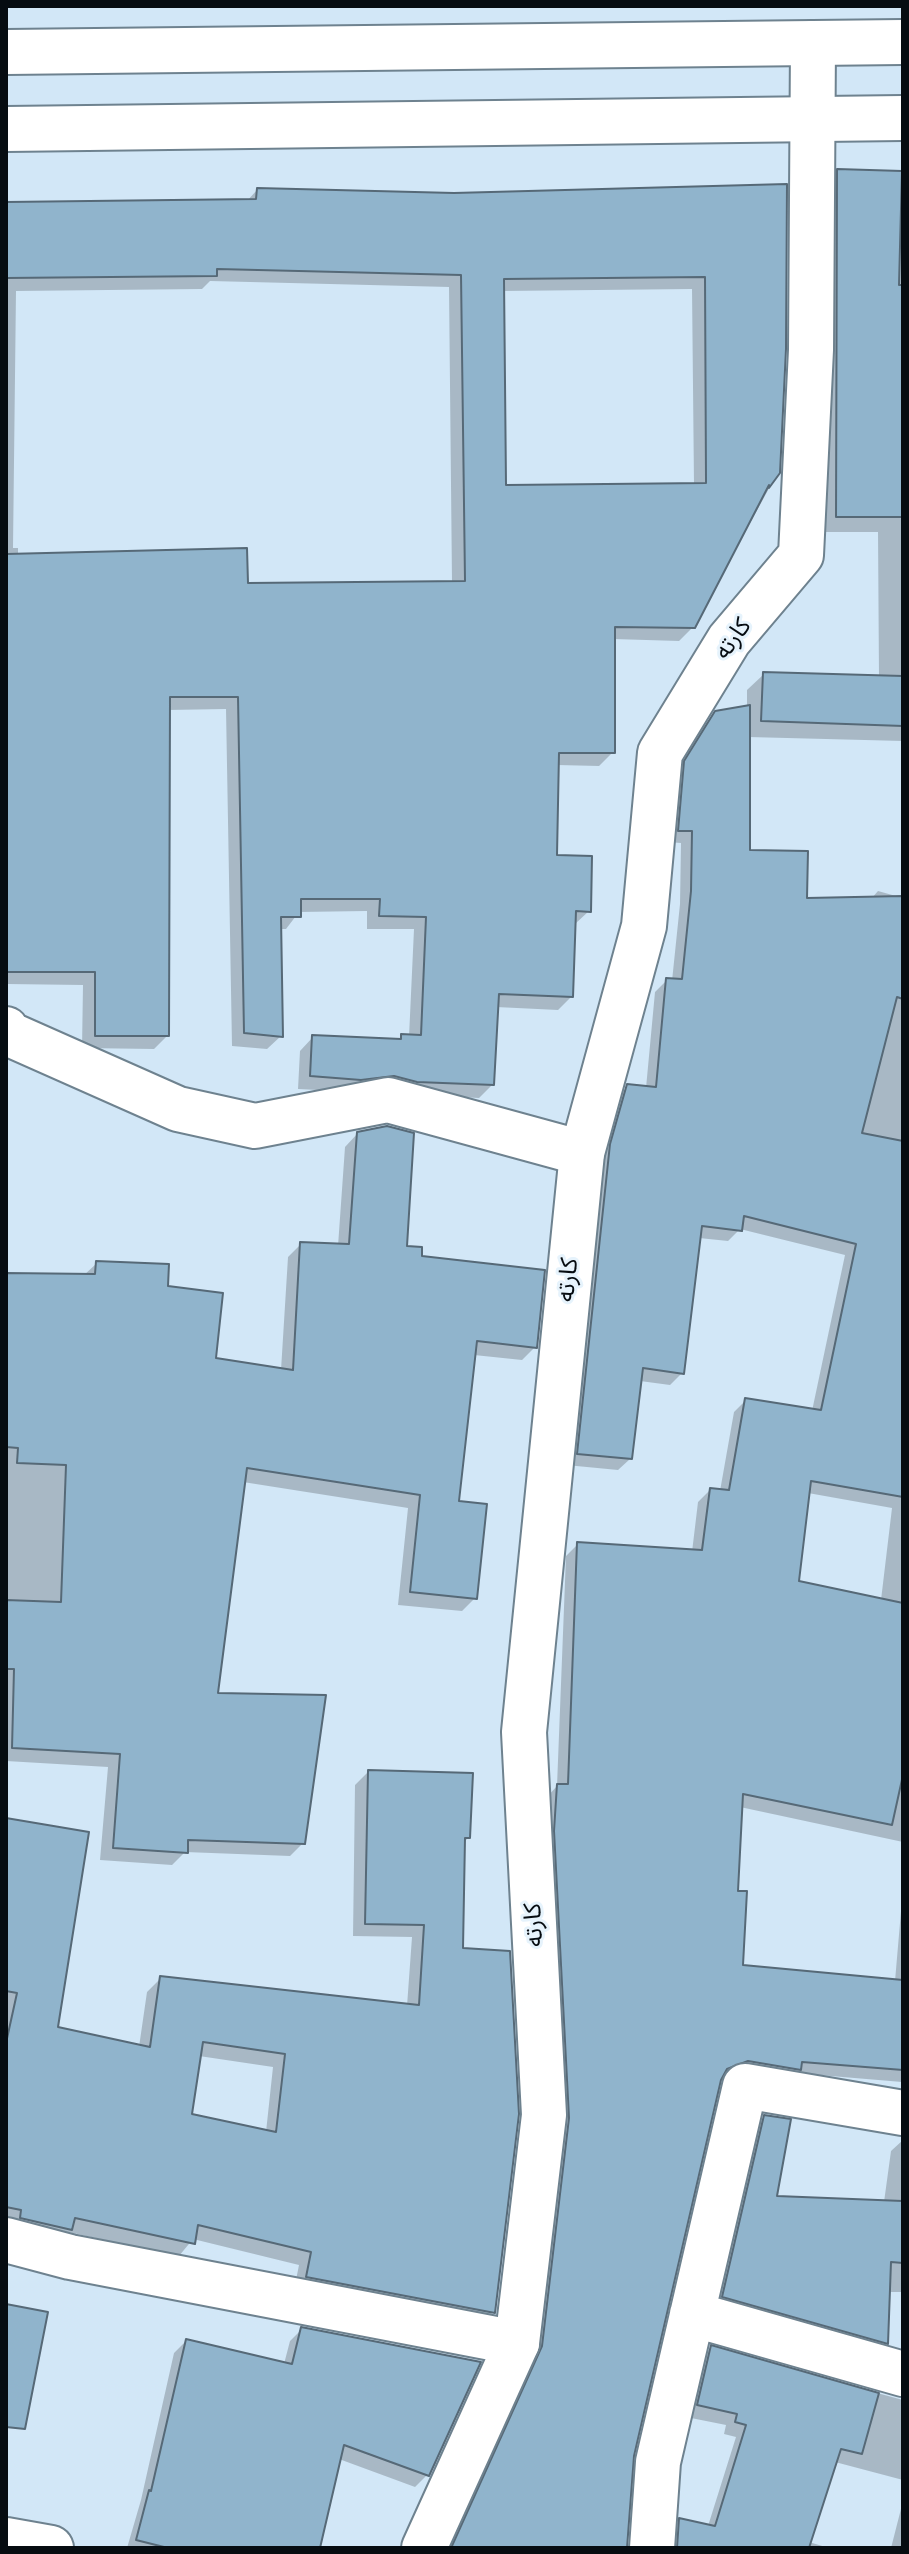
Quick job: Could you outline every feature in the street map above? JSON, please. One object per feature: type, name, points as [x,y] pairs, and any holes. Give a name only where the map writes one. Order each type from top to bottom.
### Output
[{"type":"street","points":[[6,52],[903,42]]},
{"type":"street","name":"کارته","points":[[424,2548],[517,2343],[544,2115],[524,1732],[582,1153],[644,926],[660,753],[729,640],[801,555],[811,350],[813,43]]},
{"type":"street","points":[[6,129],[903,118]]},
{"type":"street","points":[[6,1029],[9,1034],[178,1109],[255,1126],[388,1100],[582,1153]]},
{"type":"street","points":[[652,2548],[658,2462],[745,2086],[903,2113]]},
{"type":"street","points":[[6,2240],[70,2257],[517,2343]]},
{"type":"street","points":[[692,2314],[903,2374]]},
{"type":"street","points":[[6,2540],[51,2548]]},
{"type":"building","points":[[837,169],[902,171],[899,285],[903,285],[903,517],[836,517]]},
{"type":"building","points":[[787,184],[786,349],[780,473],[769,488],[769,485],[695,628],[615,627],[615,753],[559,753],[557,855],[592,856],[591,912],[576,911],[573,997],[499,994],[494,1085],[417,1082],[394,1076],[361,1080],[310,1076],[312,1035],[401,1039],[401,1034],[421,1035],[426,917],[379,916],[380,899],[301,899],[301,917],[281,917],[283,1037],[244,1033],[238,697],[170,697],[169,1036],[95,1036],[95,972],[6,972],[6,554],[247,548],[248,583],[465,581],[461,275],[217,269],[217,276],[6,278],[6,202],[256,199],[257,188],[454,193]],"holes":[[[705,277],[706,483],[506,485],[504,279]]]},
{"type":"building","points":[[763,672],[903,676],[903,726],[761,721]]},
{"type":"building","points":[[750,705],[750,850],[808,851],[807,898],[903,896],[903,999],[897,997],[862,1133],[903,1141],[903,1497],[811,1481],[799,1581],[903,1603],[903,1775],[892,1825],[743,1794],[738,1891],[747,1891],[743,1965],[903,1980],[903,2070],[802,2062],[801,2070],[748,2061],[727,2069],[721,2080],[634,2456],[627,2548],[451,2548],[542,2346],[569,2118],[554,1831],[557,1784],[568,1784],[577,1542],[702,1550],[710,1488],[729,1490],[745,1398],[821,1410],[856,1244],[744,1216],[742,1231],[702,1226],[684,1374],[643,1368],[632,1459],[577,1454],[610,1144],[627,1084],[656,1087],[666,978],[682,979],[691,891],[692,831],[678,831],[684,761],[715,711]]},
{"type":"building","points":[[387,1126],[414,1133],[407,1246],[422,1247],[422,1256],[545,1270],[537,1348],[477,1341],[459,1501],[487,1504],[477,1599],[410,1592],[420,1495],[247,1468],[218,1693],[326,1695],[305,1844],[188,1840],[188,1853],[113,1848],[120,1754],[12,1748],[14,1669],[6,1669],[6,1600],[61,1602],[66,1465],[17,1463],[18,1448],[6,1447],[6,1273],[95,1274],[96,1261],[169,1264],[168,1286],[223,1293],[216,1358],[293,1370],[300,1242],[349,1244],[357,1132]]},
{"type":"building","points":[[368,1770],[473,1773],[470,1838],[465,1838],[463,1948],[510,1951],[519,2114],[495,2313],[306,2277],[311,2252],[198,2225],[195,2244],[75,2218],[72,2230],[20,2218],[21,2210],[6,2207],[6,2043],[17,1993],[6,1991],[6,1818],[89,1832],[58,2027],[150,2047],[160,1976],[419,2005],[424,1925],[365,1924]],"holes":[[[203,2042],[285,2054],[276,2132],[192,2114]]]},
{"type":"building","points":[[764,2115],[791,2119],[777,2196],[903,2201],[903,2263],[891,2262],[888,2344],[722,2297]]},
{"type":"building","points":[[6,2304],[48,2312],[25,2429],[6,2427]]},
{"type":"building","points":[[301,2327],[481,2362],[429,2476],[344,2445],[320,2548],[168,2548],[136,2540],[151,2491],[186,2339],[292,2364]]},
{"type":"building","points":[[711,2345],[879,2393],[862,2454],[841,2449],[809,2548],[677,2548],[679,2518],[715,2526],[746,2425],[735,2422],[737,2414],[697,2405]]}]
